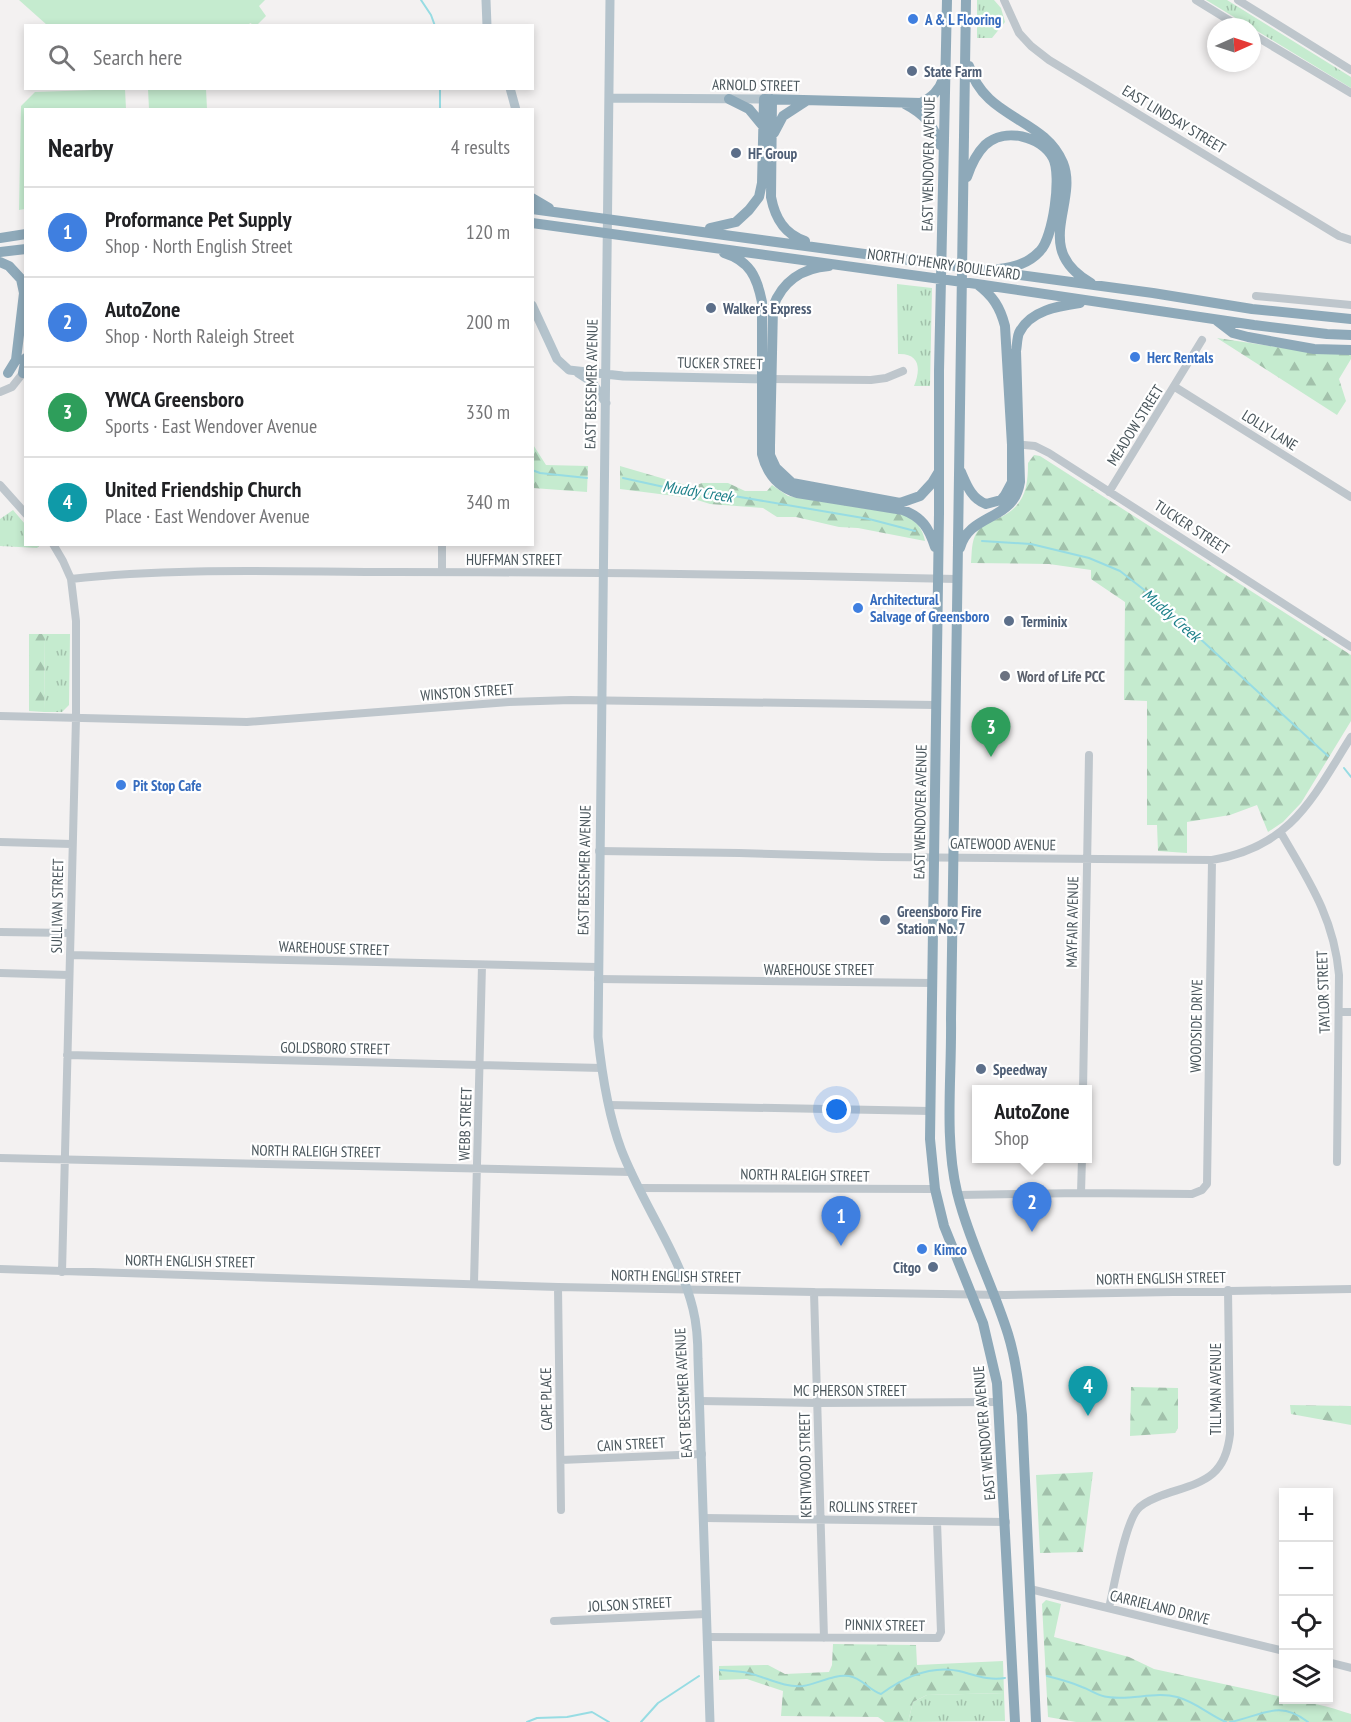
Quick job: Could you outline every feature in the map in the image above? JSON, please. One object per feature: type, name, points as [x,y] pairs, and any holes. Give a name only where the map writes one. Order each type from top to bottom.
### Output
[{"type":"highway","name":"EAST WENDOVER AVENUE","points":[[947,0],[940,309],[931,1160],[944,1226],[973,1294],[989,1343],[999,1402],[1015,1722]]},
{"type":"highway","points":[[966,0],[951,1133],[954,1177],[958,1195],[966,1225],[994,1294],[1013,1354],[1020,1393],[1036,1722]]},
{"type":"highway","points":[[965,55],[973,79],[982,93],[992,103],[1044,136],[1055,148],[1064,165],[1065,186],[1059,226],[1066,261],[1078,276],[1097,286]]},
{"type":"highway","name":"ARNOLD STREET","points":[[768,99],[921,103],[932,97],[940,88],[946,73]]},
{"type":"highway","points":[[729,99],[749,109],[764,127]]},
{"type":"highway","points":[[699,230],[736,222],[759,197],[768,99]]},
{"type":"highway","points":[[768,99],[772,139],[771,197],[774,212],[783,227],[796,238],[823,248]]},
{"type":"highway","points":[[772,139],[783,116],[807,101]]},
{"type":"highway","points":[[902,103],[919,112],[929,121],[936,132],[943,152]]},
{"type":"highway","points":[[964,188],[972,162],[987,144],[1007,135],[1027,137],[1041,145],[1053,159],[1057,176],[1056,195],[1049,235],[1042,250],[1028,261],[1012,267],[988,271]]},
{"type":"highway","points":[[534,199],[554,212]]},
{"type":"highway","name":"NORTH O'HENRY BOULEVARD","points":[[534,209],[1153,293],[1251,309],[1351,319]]},
{"type":"highway","name":"NORTH O'HENRY BOULEVARD","points":[[534,223],[977,284],[1215,320],[1351,335]]},
{"type":"highway","points":[[534,231],[550,225]]},
{"type":"highway","points":[[0,238],[24,234]]},
{"type":"highway","points":[[704,246],[733,256],[749,268],[758,281],[762,302],[770,455],[776,468],[792,483],[900,503],[920,496],[939,472]]},
{"type":"highway","points":[[0,252],[24,249]]},
{"type":"highway","points":[[0,262],[9,266],[21,279],[24,293],[16,360],[4,373]]},
{"type":"highway","points":[[850,266],[825,267],[804,273],[785,284],[777,295],[773,307],[766,379],[762,454],[767,471],[772,478],[788,490],[797,493],[912,513],[926,526],[938,558]]},
{"type":"highway","points":[[958,554],[962,541],[970,530],[982,520],[1007,507],[1016,497],[1020,482],[1005,326],[1001,310],[990,294],[977,284]]},
{"type":"highway","points":[[959,467],[976,499],[986,504],[1000,500],[1005,495],[1012,482],[1016,444],[1016,351],[1019,333],[1030,319],[1042,311],[1057,306],[1091,301]]},
{"type":"highway","points":[[1215,320],[1233,333],[1248,337],[1314,349],[1351,350]]},
{"type":"main road","points":[[486,0],[487,24]]},
{"type":"main road","name":"EAST BESSEMER AVENUE","points":[[610,0],[609,254],[598,1037],[609,1105],[617,1136],[631,1172],[674,1256],[687,1289],[696,1326],[710,1722]]},
{"type":"main road","points":[[511,90],[515,108]]},
{"type":"main road","name":"ARNOLD STREET","points":[[610,98],[768,99]]},
{"type":"main road","points":[[534,309],[557,359],[564,367],[576,371],[592,382],[606,403]]},
{"type":"main road","name":"TUCKER STREET","points":[[576,371],[623,376],[766,379]]},
{"type":"street","name":"EAST LINDSAY STREET","points":[[1004,0],[1019,33],[1030,46],[1049,60],[1339,236],[1351,240]]},
{"type":"street","points":[[1196,0],[1225,18]]},
{"type":"street","points":[[1238,0],[1351,70]]},
{"type":"street","points":[[1261,39],[1351,93]]},
{"type":"street","points":[[1256,296],[1351,305]]},
{"type":"street","name":"MEADOW STREET","points":[[1109,492],[1202,340]]},
{"type":"street","name":"TUCKER STREET","points":[[766,379],[872,380],[886,378],[903,371]]},
{"type":"street","points":[[4,373],[24,373]]},
{"type":"street","points":[[0,392],[12,387],[24,373]]},
{"type":"street","name":"LOLLY LANE","points":[[1175,387],[1351,497]]},
{"type":"street","name":"TUCKER STREET","points":[[1016,444],[1042,449],[1351,647]]},
{"type":"street","points":[[0,486],[24,512]]},
{"type":"street","name":"SULLIVAN STREET","points":[[54,546],[71,579],[76,621],[76,718],[63,1159],[62,1272]]},
{"type":"street","points":[[442,546],[442,572]]},
{"type":"street","name":"HUFFMAN STREET","points":[[71,579],[183,573],[442,572],[957,579]]},
{"type":"street","name":"WINSTON STREET","points":[[0,716],[247,722],[509,702],[603,700],[936,705]]},
{"type":"street","name":"GATEWOOD AVENUE","points":[[599,851],[1212,860],[1249,851],[1281,833],[1311,801],[1351,738]]},
{"type":"street","name":"MAYFAIR AVENUE","points":[[1083,1085],[1089,755]]},
{"type":"street","name":"TAYLOR STREET","points":[[1281,833],[1319,898],[1337,949],[1339,1012],[1337,1162]]},
{"type":"street","points":[[0,842],[72,844]]},
{"type":"street","name":"WOODSIDE DRIVE","points":[[1082,1193],[1192,1194],[1202,1190],[1207,1184],[1212,860]]},
{"type":"street","points":[[0,932],[70,933]]},
{"type":"street","name":"WAREHOUSE STREET","points":[[70,955],[598,967]]},
{"type":"street","name":"WEBB STREET","points":[[474,1283],[482,965]]},
{"type":"street","points":[[0,973],[69,975]]},
{"type":"street","name":"WAREHOUSE STREET","points":[[598,979],[933,983]]},
{"type":"street","points":[[1339,1012],[1351,1012]]},
{"type":"street","name":"GOLDSBORO STREET","points":[[67,1055],[602,1068]]},
{"type":"street","points":[[609,1105],[930,1111]]},
{"type":"street","name":"NORTH RALEIGH STREET","points":[[0,1158],[631,1172]]},
{"type":"street","points":[[958,1195],[1082,1193],[1082,1163]]},
{"type":"street","name":"NORTH RALEIGH STREET","points":[[639,1188],[935,1189]]},
{"type":"street","name":"NORTH ENGLISH STREET","points":[[0,1269],[558,1287],[814,1292],[994,1294],[1351,1289]]},
{"type":"street","name":"CAPE PLACE","points":[[558,1287],[561,1509]]},
{"type":"street","name":"TILLMAN AVENUE","points":[[1109,1608],[1130,1522],[1137,1509],[1152,1499],[1217,1472],[1228,1451],[1230,1434],[1228,1290]]},
{"type":"street","name":"KENTWOOD STREET","points":[[814,1292],[824,1638]]},
{"type":"street","name":"MC PHERSON STREET","points":[[700,1401],[999,1402]]},
{"type":"street","name":"CAIN STREET","points":[[561,1460],[702,1454]]},
{"type":"street","name":"ROLLINS STREET","points":[[704,1518],[1006,1522]]},
{"type":"street","name":"PINNIX STREET","points":[[824,1638],[938,1638],[941,1632],[937,1522]]},
{"type":"street","name":"CARRIELAND DRIVE","points":[[1030,1589],[1280,1650]]},
{"type":"street","name":"JOLSON STREET","points":[[554,1621],[706,1614]]},
{"type":"street","points":[[707,1637],[824,1638]]},
{"type":"street","points":[[1333,1663],[1351,1668]]},
{"type":"green space","points":[[19,0],[265,0],[259,6],[266,16],[258,24],[46,24]]},
{"type":"green space","points":[[977,0],[994,0],[1001,8],[1005,22],[992,38],[977,38]]},
{"type":"green space","points":[[1206,0],[1227,0],[1256,18],[1236,18]]},
{"type":"green space","points":[[1261,21],[1351,77],[1351,88],[1261,33]]},
{"type":"green space","points":[[125,90],[126,108],[24,108],[24,209],[19,210],[21,106],[35,92]]},
{"type":"green space","points":[[148,90],[206,90],[207,108],[149,108]]},
{"type":"green space","points":[[897,284],[932,288],[930,386],[914,386],[918,374],[915,359],[905,354],[898,354]]},
{"type":"green space","points":[[1217,338],[1323,354],[1351,354],[1351,359],[1339,379],[1346,401],[1337,415]]},
{"type":"green space","points":[[534,446],[546,465],[588,466],[587,492],[534,488]]},
{"type":"green space","points":[[1034,455],[1040,456],[1351,655],[1351,721],[1301,803],[1283,822],[1268,832],[1257,805],[1230,815],[1187,822],[1187,853],[1158,851],[1157,825],[1147,825],[1147,701],[1124,700],[1125,602],[1091,579],[1091,570],[1049,564],[971,563],[973,543],[977,532],[1013,509],[1023,497],[1028,463]]},
{"type":"green space","points":[[620,466],[692,487],[702,483],[728,483],[745,491],[767,491],[772,485],[788,496],[906,515],[918,526],[925,541],[858,528],[839,527],[796,517],[777,517],[763,508],[710,504],[691,498],[620,489]]},
{"type":"green space","points":[[13,510],[24,523],[24,546],[39,546],[37,548],[0,546],[0,519]]},
{"type":"green space","points":[[29,634],[45,634],[44,712],[29,711]]},
{"type":"green space","points":[[45,634],[70,634],[69,705],[62,712],[44,712]]},
{"type":"green space","points":[[1131,1387],[1178,1388],[1178,1428],[1175,1433],[1130,1436]]},
{"type":"green space","points":[[1290,1405],[1351,1406],[1351,1425],[1291,1414]]},
{"type":"green space","points":[[1093,1472],[1083,1552],[1040,1553],[1036,1475]]},
{"type":"green space","points":[[1046,1600],[1061,1604],[1054,1637],[1129,1657],[1154,1669],[1279,1696],[1279,1704],[1314,1704],[1334,1709],[1351,1714],[1351,1722],[1076,1722],[1048,1717],[1042,1604]]},
{"type":"green space","points":[[833,1644],[916,1645],[917,1665],[1003,1661],[1004,1693],[927,1695],[913,1702],[908,1722],[885,1722],[878,1717],[781,1716],[783,1691],[747,1679],[719,1680],[719,1666],[768,1665],[785,1674],[829,1672],[832,1665]]},
{"type":"green space","points":[[1004,1693],[1005,1721],[908,1722],[913,1702],[927,1695]]},
{"type":"waterway","name":"Muddy Creek","points":[[421,0],[434,24]]},
{"type":"waterway","name":"Muddy Creek","points":[[440,90],[440,108]]},
{"type":"waterway","name":"Muddy Creek","points":[[534,471],[587,478]]},
{"type":"waterway","name":"Muddy Creek","points":[[623,478],[687,492],[734,496],[869,519],[915,531]]},
{"type":"waterway","name":"Muddy Creek","points":[[982,541],[1031,544],[1089,558],[1120,571],[1161,603],[1328,756]]},
{"type":"waterway","name":"Muddy Creek","points":[[1344,768],[1351,777]]},
{"type":"waterway","points":[[720,1670],[748,1673],[796,1686],[809,1685],[837,1676],[849,1676],[881,1694],[899,1682],[928,1671],[948,1670],[988,1678],[1005,1678]]},
{"type":"waterway","points":[[641,1722],[658,1703],[699,1676]]},
{"type":"waterway","points":[[1047,1676],[1108,1697],[1160,1695],[1177,1697],[1226,1722]]},
{"type":"waterway","points":[[1230,1722],[1279,1710],[1288,1711],[1308,1722]]},
{"type":"waterway","points":[[527,1722],[537,1718],[567,1717],[592,1712],[609,1722]]},
{"type":"place","name":"A & L Flooring","points":[[913,19]]},
{"type":"place","name":"State Farm","points":[[912,71]]},
{"type":"place","name":"HF Group","points":[[736,153]]},
{"type":"place","name":"Walker's Express","points":[[711,308]]},
{"type":"place","name":"Herc Rentals","points":[[1135,357]]},
{"type":"place","name":"Architectural Salvage of Greensboro","points":[[858,608]]},
{"type":"place","name":"Terminix","points":[[1009,621]]},
{"type":"place","name":"Word of Life PCC","points":[[1005,676]]},
{"type":"place","name":"YWCA Greensboro","points":[[991,757]]},
{"type":"place","name":"Pit Stop Cafe","points":[[121,785]]},
{"type":"place","name":"Greensboro Fire Station No. 7","points":[[885,920]]},
{"type":"place","name":"Speedway","points":[[981,1069]]},
{"type":"place","name":"AutoZone","points":[[1032,1232]]},
{"type":"place","name":"Proformance Pet Supply","points":[[841,1246]]},
{"type":"place","name":"Kimco","points":[[922,1249]]},
{"type":"place","name":"Citgo","points":[[933,1267]]},
{"type":"place","name":"United Friendship Church","points":[[1088,1416]]}]
